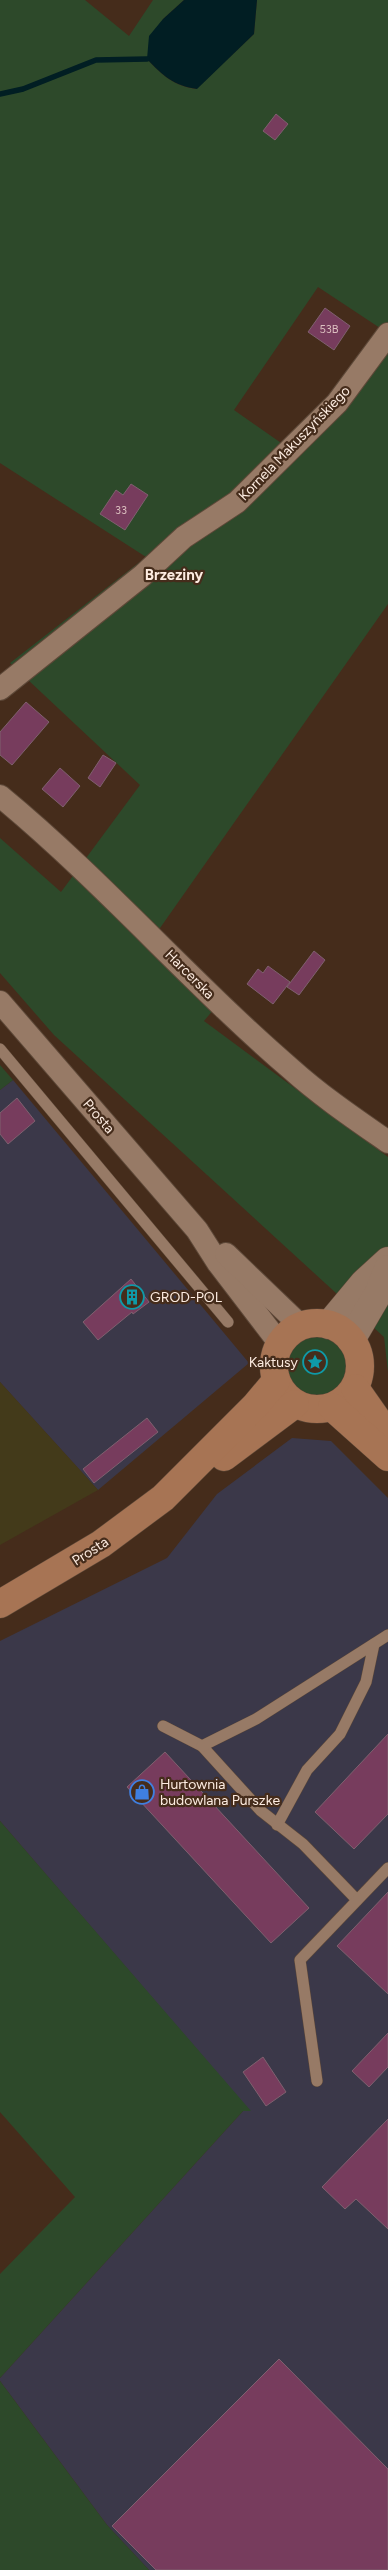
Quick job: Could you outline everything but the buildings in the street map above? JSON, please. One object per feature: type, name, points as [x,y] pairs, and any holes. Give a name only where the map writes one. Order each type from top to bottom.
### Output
[{"type":"main road","points":[[315,1323],[329,1325],[341,1331],[352,1340],[358,1353],[360,1367],[355,1388],[345,1400],[332,1407],[309,1409],[295,1404],[283,1394],[276,1381],[273,1362],[280,1344],[289,1333],[301,1326],[315,1323]]},
{"type":"main road","name":"Prosta","points":[[205,1465],[276,1381]]},
{"type":"main road","points":[[355,1388],[384,1442]]},
{"type":"main road","name":"Prosta","points":[[0,1604],[101,1544],[205,1465],[295,1404]]},
{"type":"main road","points":[[332,1407],[384,1442]]},
{"type":"street","name":"Kornela Makuszyńskiego","points":[[0,689],[143,575],[184,537],[238,502],[337,403],[388,334]]},
{"type":"street","name":"Harcerska","points":[[0,796],[50,837],[219,1003],[290,1069],[388,1142]]},
{"type":"street","name":"Prosta","points":[[0,1002],[197,1230],[301,1326]]},
{"type":"street","name":"Prosta","points":[[197,1230],[218,1263],[280,1344]]},
{"type":"street","points":[[329,1325],[364,1283],[388,1260]]},
{"type":"street","points":[[352,1340],[379,1292],[388,1269]]},
{"type":"lane","points":[[0,1049],[228,1322]]},
{"type":"lane","points":[[202,1746],[256,1719],[388,1635]]},
{"type":"lane","points":[[277,1825],[308,1770],[340,1734],[366,1682],[374,1644]]},
{"type":"lane","points":[[163,1726],[202,1746],[262,1812],[303,1844],[357,1900]]},
{"type":"lane","points":[[317,2081],[300,1960],[357,1900],[385,1875]]},
{"type":"shaded area","points":[[13,1080],[249,1363],[98,1490],[0,1382],[0,1090]]},
{"type":"shaded area","points":[[292,1438],[331,1441],[388,1498],[388,2570],[149,2570],[107,2525],[0,2381],[0,2378],[243,2111],[250,2111],[0,1821],[0,1641],[167,1558],[217,1494]]},
{"type":"green space","points":[[0,0],[85,0],[129,36],[153,0],[184,0],[163,19],[147,59],[169,79],[188,88],[196,89],[254,34],[257,0],[388,0],[388,604],[153,938],[220,988],[219,1003],[204,1021],[388,1157],[388,1372],[384,1337],[54,1035],[0,973],[0,838],[61,892],[140,785],[10,663],[146,557],[0,463]],"holes":[[[318,287],[383,330],[330,402],[284,445],[234,410]]]},
{"type":"green space","points":[[0,1065],[13,1080],[0,1090]]},
{"type":"green space","points":[[316,1334],[328,1336],[338,1343],[345,1353],[347,1365],[345,1377],[338,1387],[328,1394],[316,1396],[304,1394],[294,1387],[287,1377],[285,1365],[287,1353],[294,1343],[304,1336]]},
{"type":"green space","points":[[0,1821],[251,2111],[243,2111],[0,2378],[0,2274],[75,2197],[0,2112]]},
{"type":"green space","points":[[0,2381],[107,2525],[149,2570],[0,2570]]},
{"type":"sand","points":[[0,1382],[98,1490],[0,1545]]},
{"type":"water","points":[[184,0],[257,0],[254,34],[197,89],[189,88],[169,79],[147,59],[149,36],[163,19]]},
{"type":"waterway","points":[[0,94],[23,89],[96,60],[147,59]]},
{"type":"place","name":"GROD-POL","points":[[132,1297]]},
{"type":"place","name":"Kaktusy","points":[[315,1362]]},
{"type":"place","name":"Hurtownia budowlana Purszke","points":[[142,1792]]},
{"type":"district","name":"Brzeziny","points":[[174,575]]}]
